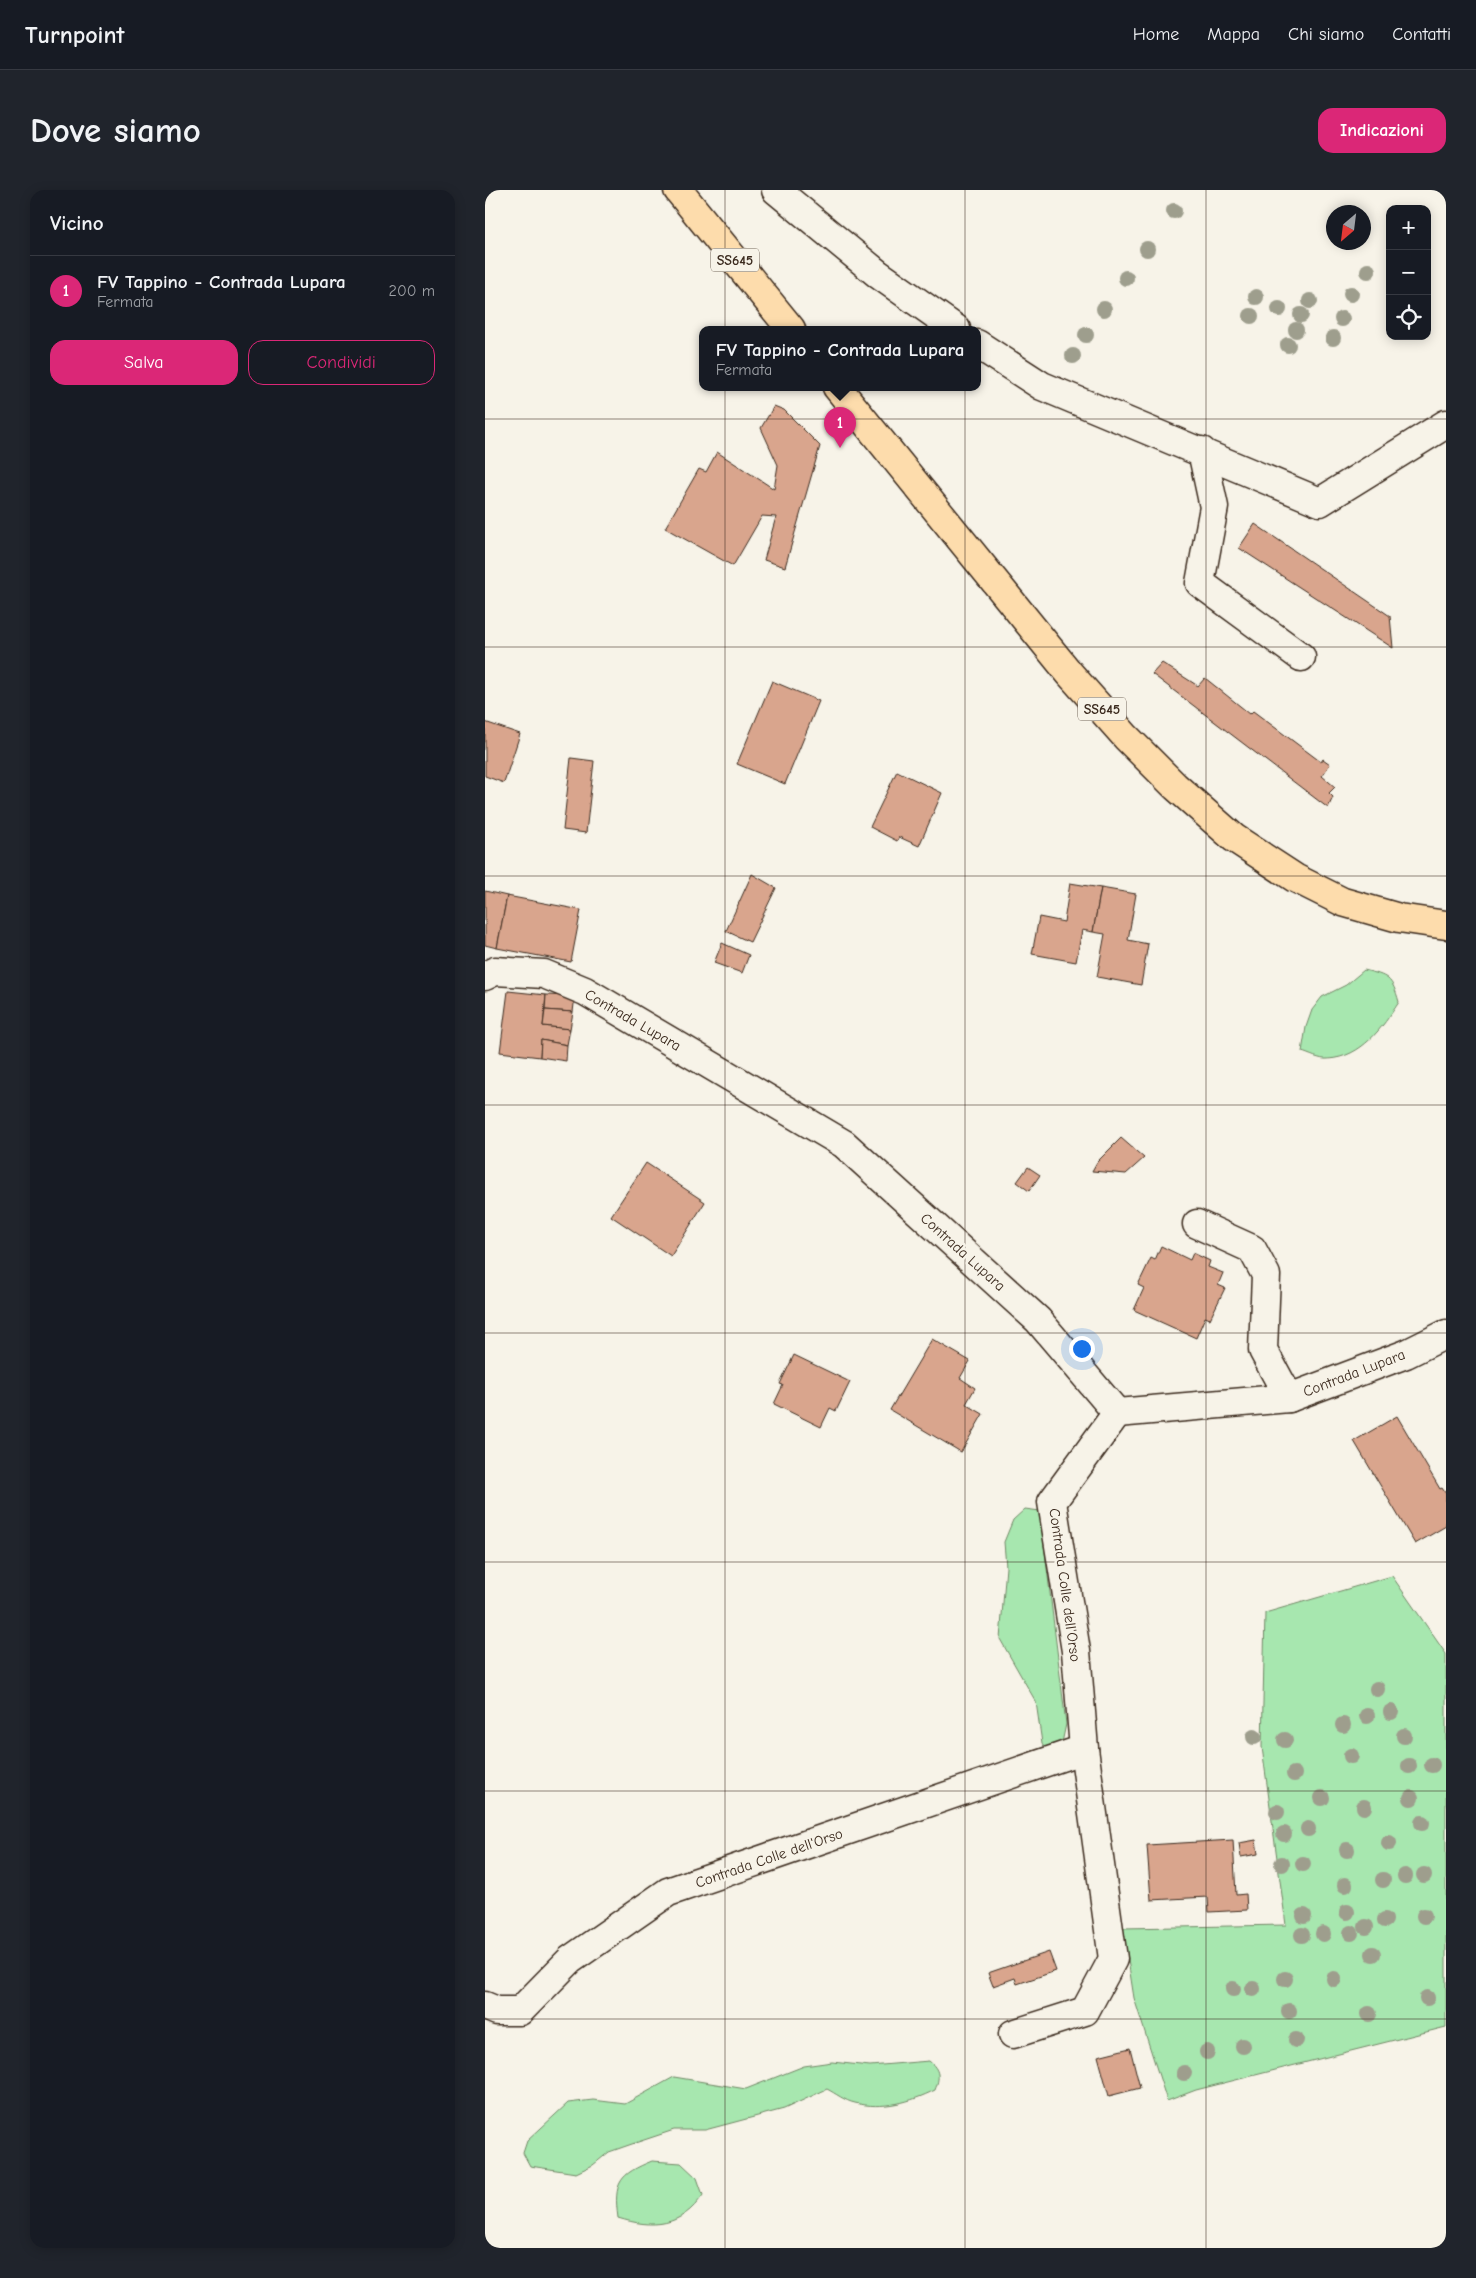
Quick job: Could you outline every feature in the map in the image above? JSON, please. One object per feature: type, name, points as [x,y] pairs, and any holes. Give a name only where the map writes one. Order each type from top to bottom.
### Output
[{"type":"main road","name":"SS645","points":[[678,190],[789,326]]},
{"type":"main road","name":"SS645","points":[[840,391],[1069,674],[1126,737],[1175,786],[1234,838],[1288,873],[1343,902],[1399,918],[1446,925]]},
{"type":"street","points":[[776,190],[877,274],[951,326]]},
{"type":"street","points":[[981,347],[1042,386],[1202,451],[1320,502],[1446,424]]},
{"type":"street","points":[[1202,451],[1214,507],[1200,583],[1301,657]]},
{"type":"street","name":"Contrada Lupara","points":[[485,976],[495,971],[544,974],[585,991],[844,1144],[1038,1320],[1117,1413],[1289,1398],[1406,1354],[1446,1334]]},
{"type":"street","points":[[1197,1224],[1252,1248],[1266,1275],[1263,1350],[1289,1398]]},
{"type":"street","name":"Contrada Colle dell'Orso","points":[[1013,2034],[1085,2011],[1113,1960],[1084,1749],[1076,1651],[1052,1502],[1117,1413]]},
{"type":"street","name":"Contrada Colle dell'Orso","points":[[485,2006],[497,2011],[520,2011],[570,1960],[669,1892],[1084,1749]]},
{"type":"green space","points":[[1364,970],[1384,976],[1394,987],[1399,1002],[1386,1022],[1361,1047],[1340,1057],[1325,1059],[1302,1052],[1306,1027],[1312,1010],[1322,997],[1346,985]]},
{"type":"green space","points":[[1025,1509],[1040,1511],[1066,1724],[1062,1743],[1048,1753],[1042,1743],[1036,1702],[1000,1639],[1006,1567],[1004,1542],[1013,1520]]},
{"type":"green space","points":[[1392,1576],[1446,1654],[1446,2027],[1196,2090],[1167,2101],[1134,1998],[1123,1928],[1286,1925],[1262,1747],[1265,1613]]},
{"type":"green space","points":[[929,2061],[938,2074],[935,2090],[896,2104],[876,2106],[855,2103],[827,2089],[784,2109],[705,2130],[674,2130],[632,2144],[609,2152],[593,2165],[576,2173],[530,2166],[523,2153],[527,2141],[568,2103],[593,2100],[625,2104],[674,2077],[746,2089],[804,2066],[832,2062],[870,2066]]},
{"type":"green space","points":[[652,2161],[681,2163],[697,2178],[703,2195],[685,2214],[665,2223],[643,2224],[618,2218],[617,2196],[621,2181],[632,2170]]},
{"type":"building","points":[[774,406],[784,410],[820,446],[785,567],[764,560],[776,517],[762,516],[733,566],[665,528],[699,469],[706,472],[717,452],[774,489],[778,465],[761,428]]},
{"type":"building","points":[[1255,524],[1390,616],[1393,648],[1239,548]]},
{"type":"building","points":[[1162,663],[1198,686],[1205,678],[1250,714],[1253,711],[1321,762],[1323,759],[1330,764],[1322,776],[1335,787],[1329,793],[1333,797],[1328,808],[1152,674]]},
{"type":"building","points":[[772,681],[819,701],[785,784],[737,764]]},
{"type":"building","points":[[485,722],[520,734],[504,783],[485,776]]},
{"type":"building","points":[[571,758],[594,761],[586,833],[563,830]]},
{"type":"building","points":[[897,771],[942,793],[919,846],[899,837],[897,841],[870,827]]},
{"type":"building","points":[[752,874],[776,888],[750,942],[726,931]]},
{"type":"building","points":[[1070,883],[1101,888],[1093,932],[1082,930],[1076,962],[1032,954],[1039,917],[1064,922]]},
{"type":"building","points":[[1101,888],[1136,894],[1128,940],[1148,944],[1141,985],[1097,977],[1105,934],[1093,932]]},
{"type":"building","points":[[485,891],[507,896],[497,948],[485,945]]},
{"type":"building","points":[[507,896],[581,910],[571,962],[497,948]]},
{"type":"building","points":[[722,943],[749,955],[742,973],[714,963]]},
{"type":"building","points":[[508,991],[546,995],[543,1026],[570,1029],[567,1045],[541,1040],[540,1057],[500,1052]]},
{"type":"building","points":[[546,995],[575,996],[573,1012],[545,1010]]},
{"type":"building","points":[[545,1010],[573,1012],[570,1029],[543,1026]]},
{"type":"building","points":[[541,1040],[567,1045],[566,1061],[540,1057]]},
{"type":"building","points":[[1121,1138],[1144,1158],[1126,1174],[1092,1171],[1097,1162]]},
{"type":"building","points":[[646,1163],[705,1202],[671,1256],[611,1216]]},
{"type":"building","points":[[1028,1167],[1040,1175],[1029,1191],[1017,1182]]},
{"type":"building","points":[[1161,1246],[1190,1260],[1193,1253],[1210,1261],[1208,1267],[1223,1273],[1218,1285],[1225,1288],[1210,1319],[1205,1317],[1196,1338],[1134,1310],[1144,1288],[1138,1285],[1151,1258],[1155,1260]]},
{"type":"building","points":[[932,1339],[970,1361],[960,1378],[975,1388],[966,1404],[983,1414],[961,1452],[890,1410]]},
{"type":"building","points":[[794,1355],[850,1382],[836,1411],[830,1408],[821,1427],[774,1404],[783,1385],[780,1384]]},
{"type":"building","points":[[1397,1416],[1440,1489],[1442,1488],[1446,1494],[1446,1526],[1415,1544],[1354,1441]]},
{"type":"building","points":[[1233,1840],[1236,1895],[1246,1894],[1247,1910],[1209,1912],[1208,1897],[1151,1900],[1147,1845]]},
{"type":"building","points":[[1256,1840],[1258,1854],[1241,1857],[1239,1843]]},
{"type":"building","points":[[1049,1952],[1056,1971],[1017,1984],[1015,1978],[993,1986],[988,1973]]},
{"type":"building","points":[[1130,2048],[1140,2088],[1109,2096],[1098,2056]]},
{"type":"place","name":"FV Tappino - Contrada Lupara","points":[[840,448]]}]
